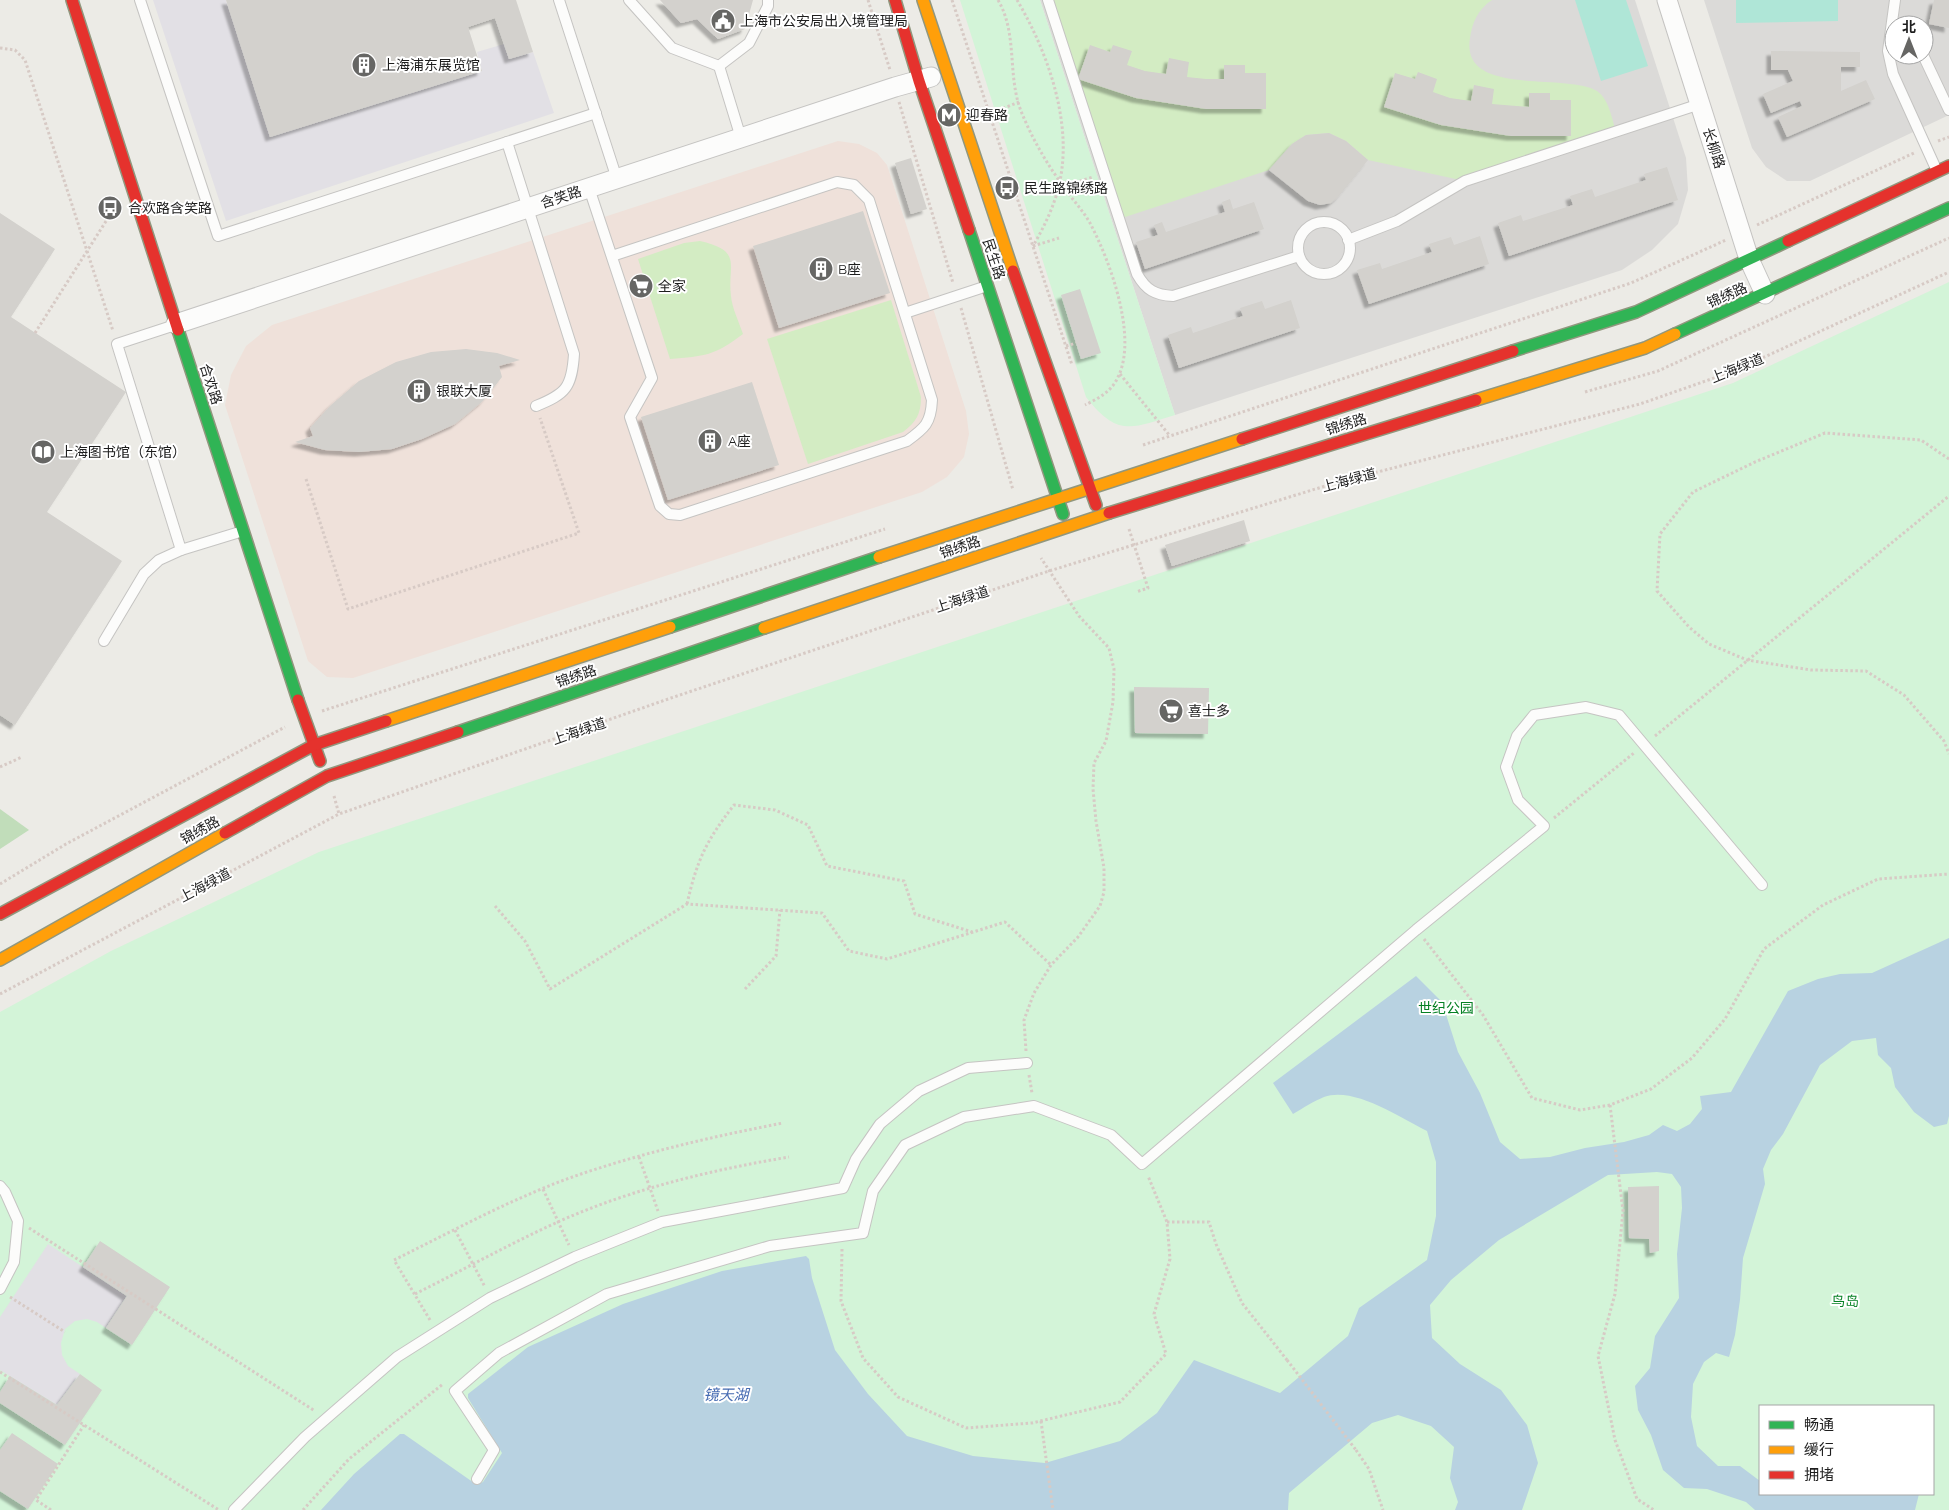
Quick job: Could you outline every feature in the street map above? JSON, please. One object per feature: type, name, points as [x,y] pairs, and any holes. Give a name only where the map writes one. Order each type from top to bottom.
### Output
[{"type":"main road","name":"合欢路","points":[[72,0],[243,530],[314,745],[327,776]]},
{"type":"main road","name":"民生路","points":[[895,0],[919,81],[1067,526]]},
{"type":"main road","name":"民生路","points":[[923,0],[996,223],[1100,516]]},
{"type":"main road","name":"锦绣路","points":[[0,914],[314,745],[1020,510],[1636,312],[1949,166]]},
{"type":"main road","name":"锦绣路","points":[[0,960],[327,776],[1067,526],[1645,348],[1949,208]]},
{"type":"street","name":"长柳路","points":[[1667,0],[1749,259],[1765,294]]},
{"type":"street","name":"含笑路","points":[[176,324],[895,87],[946,73]]},
{"type":"lane","points":[[140,0],[218,236],[596,113]]},
{"type":"lane","points":[[559,0],[617,179]]},
{"type":"lane","points":[[629,0],[672,48],[719,66]]},
{"type":"lane","points":[[719,66],[749,43],[768,6],[768,0]]},
{"type":"lane","points":[[1048,0],[1137,274],[1144,287],[1158,295],[1173,296],[1299,256]]},
{"type":"lane","points":[[1893,15],[1895,0]]},
{"type":"lane","points":[[1891,65],[1893,74],[1937,171]]},
{"type":"lane","points":[[1928,65],[1949,110]]},
{"type":"lane","points":[[719,66],[740,138]]},
{"type":"lane","points":[[1348,240],[1397,221],[1465,182],[1700,104]]},
{"type":"lane","points":[[507,142],[574,354],[573,376],[560,396],[536,406]]},
{"type":"lane","points":[[589,188],[652,378],[630,417],[660,506],[670,514],[680,515],[907,441],[923,430],[931,416],[932,400],[869,200],[854,185],[837,182],[612,256]]},
{"type":"lane","points":[[1320,222],[1336,226],[1348,240],[1349,254],[1346,261],[1334,272],[1317,273],[1309,270],[1299,256],[1300,238],[1312,225],[1320,222]]},
{"type":"lane","points":[[905,313],[987,286]]},
{"type":"lane","points":[[176,324],[116,344],[181,550]]},
{"type":"lane","points":[[104,641],[144,574],[159,560],[181,550],[243,530]]},
{"type":"lane","points":[[477,1479],[494,1450],[455,1391],[499,1353],[607,1294],[770,1246],[863,1232],[873,1191],[905,1145],[964,1117],[1034,1106],[1110,1135],[1142,1164],[1416,930],[1544,826],[1518,800],[1506,767],[1517,736],[1534,716],[1586,708],[1619,716],[1762,885]]},
{"type":"lane","points":[[234,1510],[305,1437],[397,1357],[490,1298],[575,1257],[662,1222],[843,1188],[856,1159],[880,1124],[919,1091],[968,1068],[1027,1063]]},
{"type":"lane","points":[[0,1186],[5,1192],[18,1221],[14,1262],[3,1292]]},
{"type":"path","points":[[868,0],[1020,510]]},
{"type":"path","points":[[952,0],[1074,371]]},
{"type":"path","points":[[998,0],[1010,32],[1019,102],[1032,137],[1060,182],[1090,222],[1108,262],[1119,294],[1125,357],[1117,380],[1104,395],[1086,405]]},
{"type":"path","points":[[1017,0],[1035,35],[1053,85],[1062,124],[1060,182],[1057,193],[1033,246]]},
{"type":"path","points":[[0,48],[15,50],[25,60],[116,344]]},
{"type":"path","points":[[989,114],[1019,102]]},
{"type":"path","points":[[1060,182],[1074,183],[1105,174]]},
{"type":"path","points":[[34,332],[131,182]]},
{"type":"path","points":[[1033,246],[1059,238]]},
{"type":"path","points":[[1582,393],[1658,371],[1949,238]]},
{"type":"path","name":"上海绿道","points":[[0,994],[339,814],[681,695],[1134,544],[1335,483],[1640,404],[1734,372],[1949,272]]},
{"type":"path","points":[[1066,346],[1076,343]]},
{"type":"path","points":[[1120,373],[1170,436]]},
{"type":"path","points":[[1083,397],[1088,414]]},
{"type":"path","points":[[306,479],[348,609],[579,533],[536,406]]},
{"type":"path","points":[[1949,459],[1920,440],[1825,433],[1755,462],[1693,492],[1660,534],[1657,591],[1689,627],[1710,644],[1747,660],[1811,670],[1866,672],[1904,695],[1944,741],[1949,754]]},
{"type":"path","points":[[1544,826],[1949,496]]},
{"type":"path","points":[[1136,592],[1148,588],[1128,526],[1137,524]]},
{"type":"path","points":[[1032,539],[1049,571],[1079,616],[1109,648],[1114,669],[1113,702],[1106,741],[1094,763],[1096,821],[1104,868],[1104,892],[1100,906],[1078,937],[1051,965],[1034,993],[1024,1020],[1027,1063],[1034,1106]]},
{"type":"path","points":[[0,767],[22,757]]},
{"type":"path","points":[[687,904],[695,869],[712,833],[734,805],[775,810],[808,825],[827,866],[904,881],[915,914],[973,932]]},
{"type":"path","points":[[1416,930],[1483,1015],[1532,1098],[1580,1110],[1610,1105],[1651,1089],[1692,1058],[1725,1019],[1764,949],[1823,906],[1878,879],[1949,874]]},
{"type":"path","points":[[495,906],[525,940],[550,989],[687,904],[822,913],[849,951],[887,959],[1005,922],[1051,965]]},
{"type":"path","points":[[745,989],[776,956],[780,910]]},
{"type":"path","points":[[1610,1105],[1612,1134],[1623,1211],[1615,1294],[1598,1356],[1615,1440],[1637,1499],[1654,1510]]},
{"type":"path","points":[[438,1332],[394,1260],[543,1189],[580,1174],[742,1131],[783,1123]]},
{"type":"path","points":[[639,1157],[662,1222]]},
{"type":"path","points":[[415,1294],[558,1222],[650,1188],[738,1165],[789,1157]]},
{"type":"path","points":[[842,1236],[841,1301],[863,1358],[898,1397],[966,1428],[1041,1421],[1120,1402],[1166,1354],[1154,1314],[1170,1259],[1168,1222],[1158,1195],[1142,1164]]},
{"type":"path","points":[[543,1189],[575,1257]]},
{"type":"path","points":[[18,1221],[326,1418]]},
{"type":"path","points":[[1168,1222],[1209,1222],[1216,1244],[1242,1303],[1369,1469],[1383,1510]]},
{"type":"path","points":[[455,1230],[490,1298]]},
{"type":"path","points":[[3,1292],[65,1332]]},
{"type":"path","points":[[0,1372],[219,1510]]},
{"type":"path","points":[[1041,1421],[1053,1510]]},
{"type":"path","points":[[51,1510],[36,1500],[84,1425]]},
{"type":"shaded area","points":[[153,0],[226,0],[270,137],[482,71],[477,52],[504,44],[509,59],[533,52],[554,113],[226,221]]},
{"type":"shaded area","points":[[1040,0],[1635,0],[1686,158],[1688,190],[1678,224],[1652,250],[1622,270],[1175,415]]},
{"type":"shaded area","points":[[1704,0],[1949,0],[1949,115],[1810,181],[1787,181],[1766,167],[1752,148]]},
{"type":"shaded area","points":[[838,141],[859,144],[877,153],[887,165],[966,411],[969,434],[964,457],[947,477],[922,492],[353,678],[327,677],[308,661],[225,405],[231,375],[246,346],[272,325]]},
{"type":"shaded area","points":[[48,1244],[127,1296],[106,1328],[97,1322],[87,1319],[75,1321],[65,1329],[61,1343],[62,1355],[68,1366],[80,1374],[57,1405],[0,1370],[0,1317]]},
{"type":"green space","points":[[960,0],[1040,0],[1175,415],[1136,426],[1126,426],[1107,419],[1086,397]]},
{"type":"green space","points":[[1048,0],[1492,0],[1476,17],[1470,38],[1471,57],[1481,69],[1498,76],[1518,80],[1563,83],[1597,91],[1607,104],[1616,132],[1465,181],[1368,160],[1346,141],[1329,133],[1306,135],[1292,144],[1269,170],[1119,219]]},
{"type":"green space","points":[[1575,0],[1626,0],[1648,66],[1601,81]]},
{"type":"green space","points":[[1736,0],[1838,0],[1838,21],[1736,23]]},
{"type":"green space","points":[[700,241],[723,249],[731,261],[730,285],[732,301],[743,334],[724,347],[709,354],[670,359],[638,259],[684,243]]},
{"type":"green space","name":"世纪公园","points":[[1949,282],[1949,1510],[0,1510],[0,1012],[111,951],[319,852],[1733,383]]},
{"type":"green space","points":[[891,300],[921,397],[917,417],[903,432],[808,464],[767,339]]},
{"type":"green space","points":[[0,809],[29,830],[0,849]]},
{"type":"water","name":"镜天湖","points":[[1949,938],[1949,1116],[1947,1124],[1934,1127],[1914,1112],[1895,1087],[1891,1068],[1878,1055],[1876,1038],[1852,1041],[1820,1065],[1783,1134],[1771,1150],[1763,1169],[1765,1184],[1743,1258],[1740,1300],[1735,1335],[1729,1357],[1716,1353],[1704,1362],[1693,1384],[1691,1417],[1697,1446],[1718,1466],[1740,1466],[1759,1480],[1759,1495],[1919,1495],[1915,1510],[1755,1510],[1746,1502],[1707,1489],[1684,1488],[1663,1470],[1651,1435],[1638,1410],[1635,1386],[1650,1368],[1655,1336],[1679,1298],[1677,1254],[1682,1208],[1681,1187],[1672,1174],[1657,1172],[1608,1175],[1499,1240],[1451,1280],[1430,1305],[1432,1338],[1460,1364],[1501,1390],[1527,1425],[1538,1463],[1522,1510],[1455,1510],[1458,1502],[1450,1478],[1454,1447],[1431,1426],[1398,1415],[1372,1423],[1289,1493],[1288,1510],[321,1510],[354,1474],[400,1434],[404,1434],[477,1485],[483,1482],[502,1453],[468,1398],[468,1394],[528,1347],[623,1304],[722,1271],[806,1256],[809,1259],[812,1278],[835,1350],[868,1394],[907,1436],[973,1456],[1045,1463],[1120,1441],[1157,1413],[1194,1360],[1280,1393],[1348,1336],[1359,1308],[1427,1260],[1436,1216],[1436,1162],[1427,1131],[1377,1105],[1363,1099],[1336,1095],[1324,1097],[1293,1114],[1273,1083],[1416,976],[1442,1002],[1458,1052],[1480,1093],[1500,1142],[1520,1159],[1550,1157],[1585,1148],[1624,1142],[1649,1135],[1663,1125],[1677,1131],[1690,1124],[1702,1109],[1700,1096],[1731,1092],[1788,991],[1818,979],[1840,974],[1872,973]]},
{"type":"building","name":"上海浦东展览馆","points":[[226,0],[516,0],[533,52],[509,59],[495,18],[468,27],[482,71],[270,137]]},
{"type":"building","name":"上海市公安局出入境管理局","points":[[660,0],[753,0],[745,29],[718,39],[697,19],[681,23]]},
{"type":"building","points":[[1934,0],[1949,0],[1949,28],[1934,25],[1934,15],[1931,15]]},
{"type":"building","points":[[1090,45],[1110,52],[1113,45],[1132,51],[1127,65],[1145,71],[1166,74],[1169,58],[1189,62],[1187,77],[1224,79],[1224,65],[1245,65],[1245,73],[1266,73],[1266,109],[1206,109],[1136,98],[1078,79]]},
{"type":"building","points":[[1771,51],[1860,52],[1860,67],[1841,67],[1841,91],[1866,80],[1875,99],[1787,137],[1778,117],[1802,106],[1800,101],[1771,113],[1763,94],[1793,81],[1788,70],[1771,70]]},
{"type":"building","points":[[1418,72],[1437,79],[1433,92],[1450,98],[1471,101],[1474,85],[1494,89],[1492,104],[1529,107],[1529,93],[1550,93],[1550,100],[1571,100],[1571,136],[1511,136],[1441,125],[1384,107],[1395,73],[1415,79]]},
{"type":"building","points":[[1329,133],[1346,141],[1368,160],[1338,197],[1331,203],[1320,205],[1308,201],[1269,170],[1292,144],[1306,135]]},
{"type":"building","points":[[911,158],[927,209],[911,214],[895,163]]},
{"type":"building","points":[[1667,167],[1678,200],[1509,256],[1498,223],[1521,215],[1523,221],[1573,205],[1570,196],[1592,189],[1595,197],[1646,180],[1644,174]]},
{"type":"building","points":[[1230,199],[1233,209],[1254,202],[1264,229],[1145,269],[1136,242],[1158,235],[1154,225],[1162,222],[1166,232],[1225,212],[1222,202]]},
{"type":"building","name":"B座","points":[[863,211],[890,293],[779,328],[753,246]]},
{"type":"building","name":"上海图书馆（东馆）","points":[[0,213],[55,249],[11,317],[126,392],[47,512],[122,561],[15,725],[0,715]]},
{"type":"building","points":[[1480,236],[1489,264],[1369,304],[1357,270],[1380,263],[1382,269],[1432,252],[1429,244],[1451,237],[1454,245]]},
{"type":"building","points":[[1080,289],[1101,353],[1081,359],[1061,295]]},
{"type":"building","points":[[1291,300],[1300,328],[1179,368],[1168,335],[1191,327],[1193,333],[1243,316],[1240,308],[1262,301],[1265,309]]},
{"type":"building","name":"银联大厦","points":[[466,349],[497,353],[520,360],[499,366],[502,377],[483,401],[455,424],[422,439],[392,449],[359,452],[325,450],[295,442],[313,436],[310,428],[330,406],[359,381],[396,362],[431,352]]},
{"type":"building","name":"A座","points":[[752,382],[779,465],[668,500],[641,417]]},
{"type":"building","points":[[1244,520],[1250,541],[1172,566],[1165,545]]},
{"type":"building","name":"喜士多","points":[[1134,687],[1209,688],[1208,734],[1135,733]]},
{"type":"building","points":[[1659,1186],[1659,1251],[1650,1253],[1649,1239],[1629,1238],[1628,1187]]},
{"type":"building","points":[[100,1241],[170,1287],[132,1345],[106,1328],[127,1296],[83,1267]]},
{"type":"building","points":[[80,1374],[102,1390],[65,1445],[0,1403],[0,1392],[10,1376],[57,1405]]},
{"type":"building","points":[[12,1433],[58,1464],[28,1509],[0,1491],[0,1450]]},
{"type":"traffic: fast","points":[[1675,334],[1949,208]]},
{"type":"traffic: fast","points":[[969,230],[1063,514]]},
{"type":"traffic: fast","points":[[1513,351],[1636,312],[1788,241]]},
{"type":"traffic: fast","points":[[178,330],[298,700]]},
{"type":"traffic: fast","points":[[670,627],[879,557]]},
{"type":"traffic: fast","points":[[458,732],[764,628]]},
{"type":"traffic: slow","points":[[923,0],[1013,271]]},
{"type":"traffic: slow","points":[[1476,400],[1645,348],[1675,334]]},
{"type":"traffic: slow","points":[[879,557],[1242,439]]},
{"type":"traffic: slow","points":[[764,628],[1109,513]]},
{"type":"traffic: slow","points":[[386,721],[670,627]]},
{"type":"traffic: slow","points":[[0,960],[225,833]]},
{"type":"traffic: jam","points":[[72,0],[178,330]]},
{"type":"traffic: jam","points":[[895,0],[919,81],[969,230]]},
{"type":"traffic: jam","points":[[1788,241],[1949,166]]},
{"type":"traffic: jam","points":[[1013,271],[1096,505]]},
{"type":"traffic: jam","points":[[1242,439],[1513,351]]},
{"type":"traffic: jam","points":[[1109,513],[1476,400]]},
{"type":"traffic: jam","points":[[298,700],[320,761]]},
{"type":"traffic: jam","points":[[0,914],[314,745],[386,721]]},
{"type":"traffic: jam","points":[[225,833],[327,776],[458,732]]},
{"type":"place","name":"上海市公安局出入境管理局","points":[[723,21]]},
{"type":"place","name":"上海浦东展览馆","points":[[364,65]]},
{"type":"place","name":"迎春路","points":[[949,115]]},
{"type":"place","name":"民生路锦绣路","points":[[1007,188]]},
{"type":"place","name":"合欢路含笑路","points":[[110,208]]},
{"type":"place","name":"B座","points":[[821,269]]},
{"type":"place","name":"全家","points":[[641,286]]},
{"type":"place","name":"银联大厦","points":[[419,391]]},
{"type":"place","name":"A座","points":[[710,441]]},
{"type":"place","name":"上海图书馆（东馆）","points":[[43,452]]},
{"type":"place","name":"喜士多","points":[[1171,711]]},
{"type":"park label","name":"鸟岛","points":[[1845,1301]]}]
